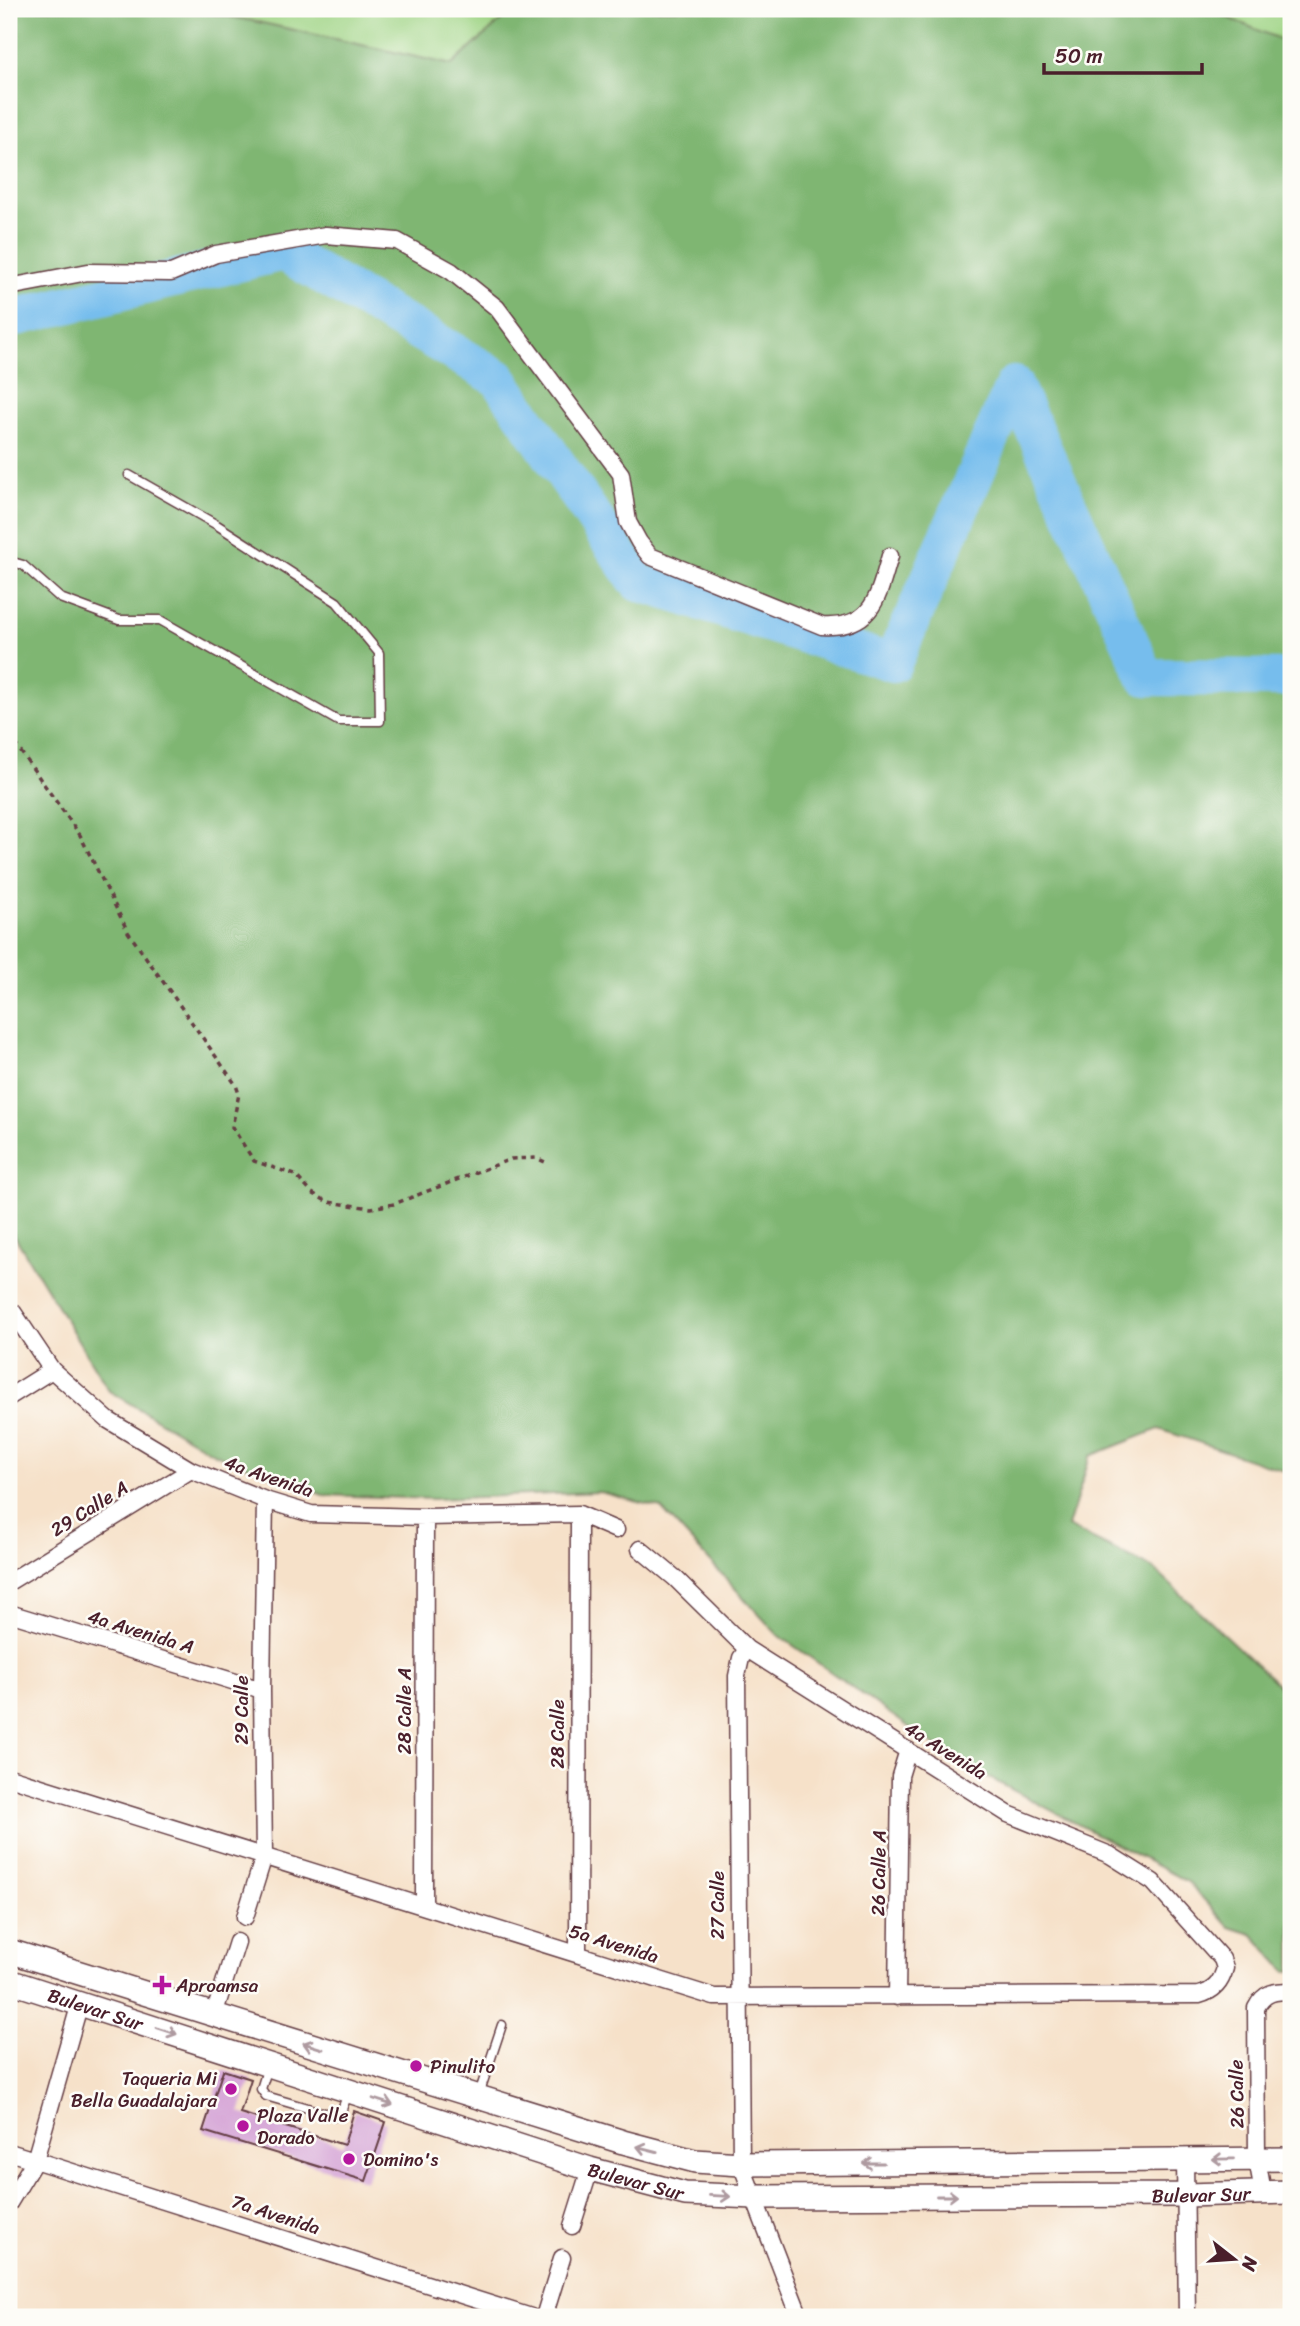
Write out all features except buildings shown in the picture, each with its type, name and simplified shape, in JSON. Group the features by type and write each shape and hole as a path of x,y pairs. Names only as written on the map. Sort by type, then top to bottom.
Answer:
{"main road":[{"name":"Bulevar Sur","path":"9,1951 635,2146 695,2161 741,2164 1291,2159"},
{"name":"Bulevar Sur","path":"9,1981 590,2169 685,2194 755,2197 1291,2192"}],"street":[{"path":"9,287 88,272 171,274 216,254 326,235 397,241 451,271 497,308 621,474 628,522 650,556 822,626 842,627 863,617 878,598 890,556"},
{"name":"4a Avenida","path":"13,1312 52,1370 108,1420 191,1470 265,1500 311,1514 425,1517 579,1514 616,1530"},
{"path":"9,1397 52,1370"},
{"name":"29 Calle A","path":"9,1582 191,1470"},
{"name":"29 Calle","path":"245,1917 264,1856 262,1690 265,1500"},
{"name":"28 Calle","path":"578,1954 579,1514"},
{"name":"28 Calle A","path":"424,1906 425,1517"},
{"name":"4a Avenida","path":"640,1549 675,1578 747,1649 1008,1814 1110,1855 1153,1882 1222,1959 1225,1968 1223,1977"},
{"name":"4a Avenida A","path":"9,1613 262,1690"},
{"name":"27 Calle","path":"741,2164 737,1676 741,1658 747,1649"},
{"name":"26 Calle A","path":"897,1997 900,1776 908,1750"},
{"name":"5a Avenida","path":"9,1777 714,1997 1199,1995 1213,1989 1223,1977"},
{"path":"214,2015 237,1942"},
{"name":"26 Calle","path":"1263,2192 1258,2159 1255,2015 1264,1996 1274,1991 1291,1991"},
{"path":"9,2203 35,2160 80,2003"},
{"name":"7a Avenida","path":"9,2152 531,2317"},
{"path":"1185,2160 1187,2317"},
{"path":"741,2164 800,2317"},
{"path":"572,2227 590,2169"},
{"path":"544,2317 562,2258"}],"lane":[{"path":"9,561 23,565 60,598 119,620 160,620 338,721 380,721 379,653 337,602 217,525 129,475"},
{"path":"478,2097 502,2025"},
{"path":"269,2064 261,2089 266,2096 335,2116 342,2112 350,2091"}],"path":[{"path":"9,724 16,745 80,835 128,932 236,1084 239,1094 232,1127 254,1161 295,1175 312,1194 328,1202 371,1208 394,1204 510,1159 536,1158 545,1162"}],"green space":[{"path":"9,9 183,9 253,21 452,65 514,9 1207,9 1291,44 1291,1473 1159,1429 1090,1456 1068,1527 1154,1569 1291,1697 1291,1971 1286,1971 1252,1934 1229,1927 1188,1882 957,1761 777,1634 661,1508 600,1492 434,1499 323,1495 215,1454 109,1391 9,1227"},
{"path":"183,9 514,9 452,65 253,21"},
{"path":"1207,9 1291,9 1291,44"}],"waterway":[{"path":"9,319 283,252 498,378 638,582 893,663 1014,385 1146,677 1291,678"}],"place":[{"name":"Aproamsa","path":"162,1985"},
{"name":"Pinulito","path":"416,2066"},
{"name":"Taqueria Mi Bella Guadalajara","path":"231,2089"},
{"name":"Plaza Valle Dorado","path":"243,2126"},
{"name":"Domino's","path":"349,2159"}]}
